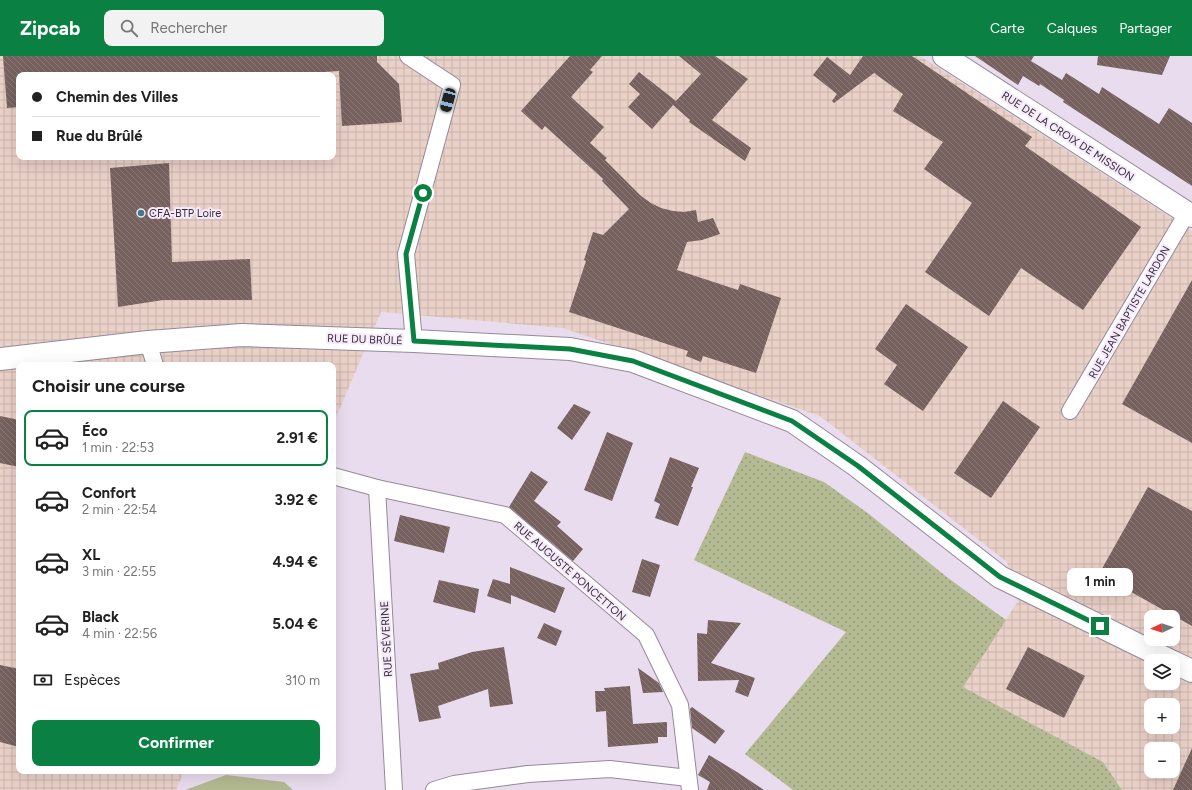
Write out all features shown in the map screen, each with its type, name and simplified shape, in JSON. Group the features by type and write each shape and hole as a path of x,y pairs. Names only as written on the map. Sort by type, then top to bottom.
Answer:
{"main road":[{"name":"RUE DE LA CROIX DE MISSION","path":"944,56 1190,215"},
{"name":"RUE DU BRÛLÉ","path":"148,342 242,334 570,349 633,361 792,421 858,466 1000,577 1158,654"},
{"path":"0,359 148,342"},
{"name":"RUE DU BRÛLÉ","path":"1180,665 1192,671"}],"street":[{"path":"408,56 452,85 406,254 414,341"},
{"name":"RUE JEAN BAPTISTE LARDON","path":"1070,412 1190,215"},
{"path":"148,342 154,362"},
{"name":"RUE AUGUSTE PONCETTON","path":"336,477 377,488 505,515 646,635 680,705 689,784"},
{"name":"RUE SÉVERINE","path":"377,488 394,790"},
{"path":"434,790 454,784 528,774 610,769 689,784"}],"shaded area":[{"path":"0,56 920,56 1192,231 1192,790 1122,790 1103,762 962,687 1018,601 1007,562 820,416 563,328 381,312 336,417 336,362 16,362 16,774 183,774 176,790 0,790"}],"green space":[{"path":"745,452 824,482 869,514 948,578 1006,620 963,687 1103,762 1122,790 793,790 745,754 846,632 694,560"},
{"path":"226,775 284,782 293,790 185,790"}],"building":[{"path":"3,56 377,56 377,62 399,84 402,122 342,126 339,71 16,72 16,107 7,108"},
{"path":"570,56 602,56 590,70 593,72 571,97 604,127 590,143 607,158 605,160 641,196 651,203 661,208 673,211 684,212 696,210 698,222 713,218 720,234 702,240 687,242 677,270 738,290 740,284 781,298 756,373 703,356 701,362 686,356 688,351 569,312 586,261 584,260 593,232 603,235 629,209 602,181 603,179 545,126 542,130 521,111"},
{"path":"679,56 715,56 748,79 712,120 751,148 745,161 689,122 690,120 673,105 652,129 628,107 640,94 629,84 639,72 676,101 701,74"},
{"path":"863,56 912,56 1032,137 1025,146 1141,227 1083,310 1021,268 989,316 925,272 972,203 924,169 943,142 893,111 903,94 874,73 834,103 832,101 837,94 813,75 827,57 850,75"},
{"path":"975,56 1034,56 1031,61 1062,80 1066,73 1099,94 1102,87 1159,124 1169,108 1192,123 1192,186 1063,102 1064,100 1040,84 1039,86 1023,76 1018,85"},
{"path":"1098,56 1170,56 1162,75 1097,65"},
{"name":"CFA-BTP Loire","path":"169,163 172,262 250,259 252,300 163,300 118,307 110,168"},
{"path":"1192,280 1192,443 1122,404"},
{"path":"906,304 968,347 923,411 884,384 897,365 875,349"},
{"path":"1003,401 1040,427 991,498 954,473"},
{"path":"574,404 591,412 572,440 557,428"},
{"path":"0,416 16,419 16,466 0,463"},
{"path":"607,432 633,443 612,501 584,490"},
{"path":"670,457 699,468 678,526 655,518 660,504 654,501"},
{"path":"531,471 548,482 534,501 561,522 557,526 583,549 573,561 509,507"},
{"path":"1148,487 1192,511 1192,626 1180,619 1180,610 1163,610 1099,574"},
{"path":"400,515 450,527 444,553 394,541"},
{"path":"642,559 660,565 650,597 632,592"},
{"path":"510,567 565,588 555,613 511,595 511,604 487,596 493,579 510,584"},
{"path":"439,580 479,589 475,613 433,602"},
{"path":"708,620 741,623 711,663 755,678 748,697 735,692 739,680 698,681 697,633 707,634"},
{"path":"544,623 562,631 556,646 537,638"},
{"path":"504,647 513,704 490,707 488,689 438,706 441,718 419,722 410,674 439,669 438,663 472,652"},
{"path":"1028,647 1085,676 1064,718 1006,689"},
{"path":"0,665 16,668 16,746 0,742"},
{"path":"638,668 659,683 663,692 643,693"},
{"path":"630,686 633,724 667,722 667,737 658,737 658,743 608,747 606,711 596,712 595,691 605,691 604,688"},
{"path":"692,707 725,731 715,744 692,728 690,709"},
{"path":"1192,748 1192,790 1173,790 1178,778 1180,778 1180,775"},
{"path":"709,755 764,790 707,790 710,782 698,775"}],"place":[{"name":"CFA-BTP Loire","path":"141,213"}],"route":[{"path":"423,193 406,254 414,341 570,349 633,361 792,421 858,466 1000,577 1100,626"}]}
